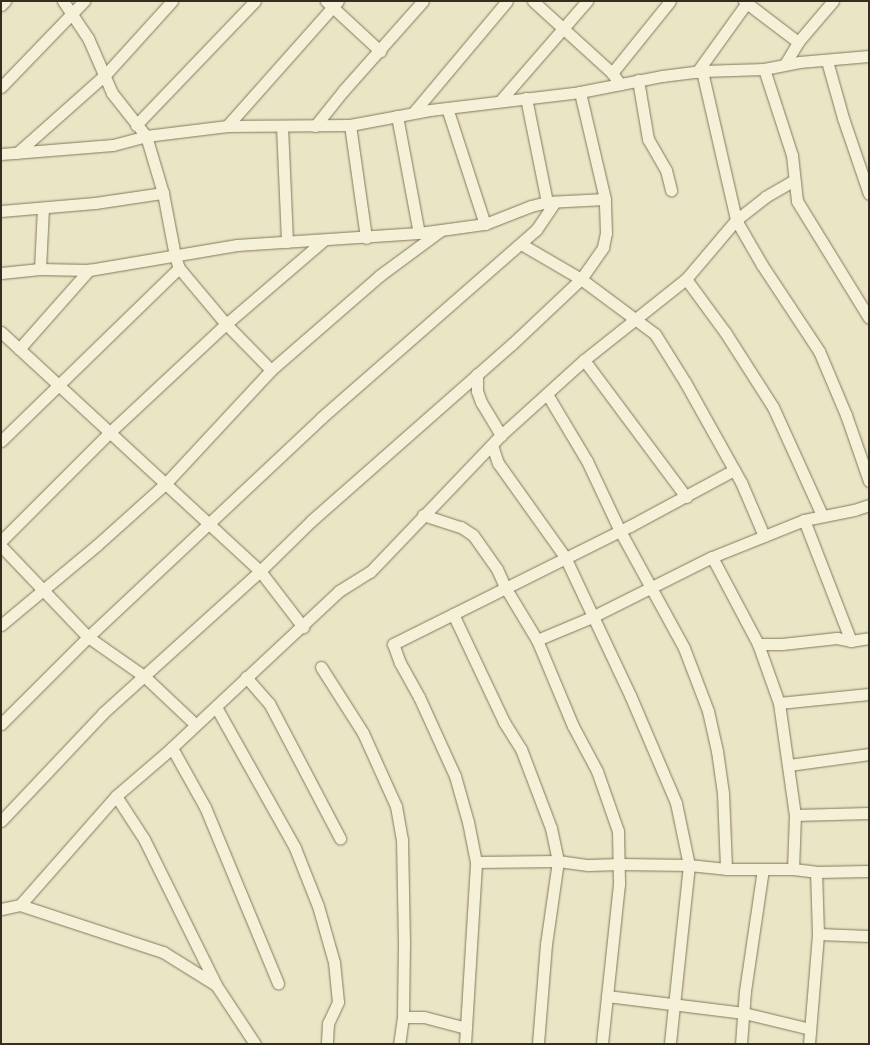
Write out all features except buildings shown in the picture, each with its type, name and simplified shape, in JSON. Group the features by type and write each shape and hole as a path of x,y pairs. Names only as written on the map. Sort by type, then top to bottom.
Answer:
{"street":[{"path":"1,5 5,1"},
{"path":"63,1 88,38 112,93 146,136 164,193 175,256 179,268 226,324 271,370"},
{"path":"1,86 84,1"},
{"path":"17,153 105,75 172,1"},
{"path":"136,125 255,1"},
{"path":"315,126 342,91 423,1"},
{"path":"413,113 507,1"},
{"path":"533,1 612,73 620,84"},
{"path":"500,101 587,1"},
{"path":"612,73 670,1"},
{"path":"785,64 798,42 833,1"},
{"path":"798,42 746,2 700,71 736,220 762,265 819,351 846,416 869,481"},
{"path":"227,126 333,3 380,51"},
{"path":"1,154 113,145 146,136 227,126 350,124 447,108 580,92 638,80 700,71 764,69 785,64 869,56"},
{"path":"827,61 843,118 869,194"},
{"path":"764,69 792,155 797,202 869,318"},
{"path":"638,80 648,139 666,170 671,190"},
{"path":"1,821 96,720 260,571 311,521 581,279 603,247 606,233 605,199 580,92"},
{"path":"1,724 88,637 321,418 536,230 551,202 526,98"},
{"path":"447,108 485,224"},
{"path":"397,116 419,233"},
{"path":"350,124 366,238"},
{"path":"282,126 287,242"},
{"path":"20,905 116,796 172,748 303,627 339,591 370,572 422,515 501,435 584,360 686,278 736,220 765,197 794,180"},
{"path":"1,211 43,208 164,193"},
{"path":"1,273 40,269 89,270 237,245 322,241 419,233 485,224 531,206 551,202 605,199"},
{"path":"40,269 43,208"},
{"path":"1,625 97,545 166,483 271,370 379,276 443,229"},
{"path":"1,541 110,432 226,324 322,241"},
{"path":"521,244 581,279 655,334 685,382 734,470 764,536"},
{"path":"1,441 57,384 179,268"},
{"path":"19,349 89,270"},
{"path":"686,278 726,332 772,407 822,515"},
{"path":"1,332 260,571 303,627"},
{"path":"584,360 686,497"},
{"path":"477,374 477,391 481,402 501,435"},
{"path":"547,394 587,461 648,587 684,648 708,712 717,751 723,793 726,869"},
{"path":"492,445 498,463 565,557 630,695 676,803 689,865 670,1044"},
{"path":"466,1044 476,862 456,776 419,697 400,663 393,644 620,531 734,470"},
{"path":"537,640 592,617 648,587 712,557 804,520 869,505"},
{"path":"422,515 462,527 473,535 497,569 505,588 537,640 573,726 597,771 618,831 620,864 602,1044"},
{"path":"804,520 851,641"},
{"path":"1,546 88,637 144,676 196,725"},
{"path":"712,557 758,644 779,703 795,815 792,869"},
{"path":"453,614 504,722 521,749 551,828 558,861 546,944 538,1044"},
{"path":"758,644 782,644 837,638 851,641 869,638"},
{"path":"321,667 363,733 396,806 402,839 404,944 403,1017 399,1044"},
{"path":"246,678 269,703 340,838"},
{"path":"779,703 869,694"},
{"path":"216,707 295,848 318,906 334,962 338,1002 328,1023 327,1044"},
{"path":"172,748 205,807 278,983"},
{"path":"788,765 869,754"},
{"path":"116,796 144,838 216,985 255,1044"},
{"path":"795,815 869,813"},
{"path":"476,862 558,861 588,865 689,865 726,869 792,869 816,872 869,871"},
{"path":"741,1044 763,869"},
{"path":"809,1044 818,934 816,872"},
{"path":"1,909 20,905 163,952 216,985"},
{"path":"818,934 869,936"},
{"path":"607,996 744,1013 810,1028"},
{"path":"403,1017 424,1018 466,1028"}]}
